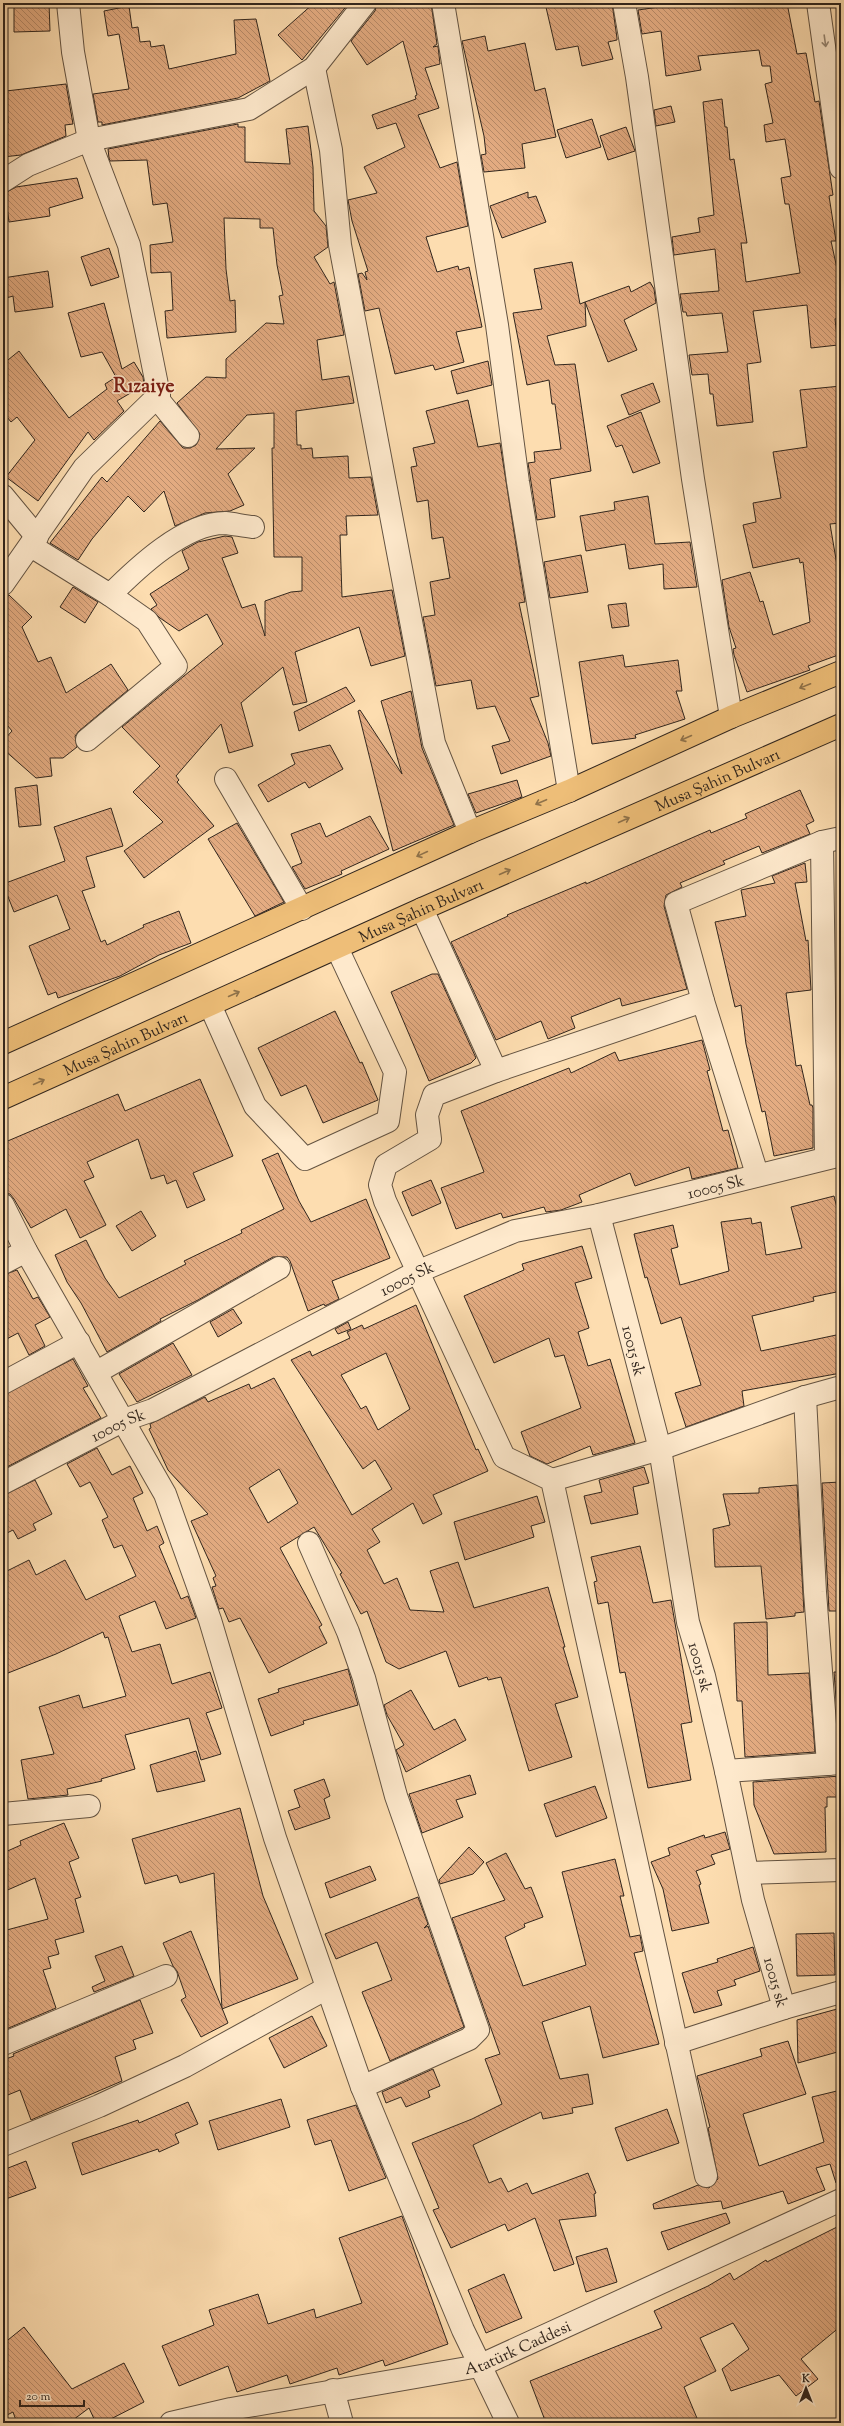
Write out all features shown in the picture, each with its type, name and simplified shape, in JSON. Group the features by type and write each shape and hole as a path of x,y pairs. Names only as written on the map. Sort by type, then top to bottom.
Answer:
{"main road":[{"path":"3,1043 470,832 569,791 731,717 841,672"},
{"name":"Musa Şahin Bulvarı","path":"3,1098 422,909 841,726"}],"street":[{"path":"3,584 34,542 84,468 159,395 129,245 89,140 73,52 68,3"},
{"path":"3,181 28,165 89,140 249,109 314,68 365,3"},
{"path":"443,3 497,324 518,482 569,791"},
{"path":"624,3 637,77 693,479 731,717"},
{"path":"818,3 841,168"},
{"path":"834,3 841,51"},
{"path":"314,68 330,150 340,245 434,743 470,832"},
{"path":"156,397 188,436"},
{"path":"3,496 34,542 147,621 176,666 87,740"},
{"path":"110,595 137,568 187,532 224,523 253,527"},
{"path":"226,779 302,909"},
{"path":"757,1174 702,1001 676,903 831,840 833,1156"},
{"path":"422,909 496,1071"},
{"path":"210,1005 255,1106 305,1159 388,1121 395,1072 337,948"},
{"path":"702,1001 496,1071 434,1095 427,1115 430,1139 386,1165 380,1185 417,1272 504,1457 552,1480 660,1449 805,1397 841,1387"},
{"name":"10005 Sk","path":"3,1483 124,1420 153,1410 417,1272 515,1231 599,1215 833,1156"},
{"path":"3,1205 26,1251 97,1372 165,1494 208,1613 273,1831 362,2087 479,2366 508,2423"},
{"name":"10015 sk","path":"599,1215 660,1449 688,1622 704,1676 726,1770 753,1900 784,2008 676,2043"},
{"path":"3,1263 26,1251"},
{"path":"97,1372 279,1268"},
{"path":"3,1383 79,1342"},
{"path":"726,1770 835,1763 815,1592 805,1397"},
{"path":"552,1480 706,2176"},
{"path":"309,1543 348,1632 364,1678 396,1796 478,2030 469,2039 362,2087"},
{"path":"3,1814 89,1806"},
{"path":"748,1873 841,1870"},
{"path":"3,2044 166,1976"},
{"path":"3,2145 99,2106 185,2066 327,1988"},
{"path":"784,2008 841,1992"},
{"name":"Atatürk Caddesi","path":"171,2423 231,2409 333,2390 479,2366 841,2200"},
{"path":"333,2390 342,2423"}],"building":[{"path":"14,3 49,3 50,31 14,32"},
{"path":"314,3 349,3 302,60 278,35"},
{"path":"377,3 431,3 437,44 433,47 438,46 440,64 425,68 439,108 418,115 440,168 457,162 468,226 426,237 437,272 458,266 459,270 469,267 482,327 456,332 464,362 435,370 433,365 395,374 379,308 365,311 358,274 362,273 367,280 365,272 368,271 352,221 348,200 377,193 364,167 405,147 396,123 377,129 372,115 416,99 415,96 417,95 403,41 367,65 351,41 375,11"},
{"path":"545,3 612,3 617,40 608,42 613,59 582,66 578,46 556,50"},
{"path":"666,3 787,3 797,54 806,53 815,102 819,101 833,195 829,196 836,241 831,241 841,287 841,317 835,319 838,345 811,348 807,305 753,311 761,362 747,364 753,422 717,426 713,394 710,394 708,374 692,375 689,355 728,352 722,313 687,316 686,312 683,312 680,294 719,291 715,249 674,255 672,237 700,232 698,218 714,215 703,102 722,99 725,127 727,127 730,160 734,159 747,243 741,243 746,282 800,273 789,204 785,204 781,178 791,176 785,139 766,142 764,125 773,123 765,84 772,82 770,66 762,66 759,50 698,56 701,70 666,76 661,31 642,34 638,10 666,6"},
{"path":"129,6 132,28 138,27 140,42 150,41 151,47 164,45 169,69 236,54 234,20 256,19 270,81 238,98 102,125 102,122 98,122 93,94 129,89 119,34 108,36 104,11"},
{"path":"485,36 488,51 525,43 535,91 545,88 556,137 522,144 525,168 484,172 481,155 486,154 484,136 462,41"},
{"path":"66,84 73,124 65,125 66,136 21,155 3,157 3,124 8,123 6,91"},
{"path":"671,106 675,122 656,126 654,110"},
{"path":"592,119 601,147 566,158 557,130"},
{"path":"238,124 238,127 245,127 245,162 290,164 286,129 308,126 313,167 314,211 326,226 328,247 314,257 330,284 334,282 344,335 317,340 322,380 349,376 354,403 296,411 297,445 301,445 301,449 312,448 313,458 348,456 349,478 371,477 378,515 346,516 347,535 340,535 342,597 392,590 405,656 371,666 359,627 295,652 307,702 293,705 283,667 241,703 253,746 229,753 221,724 176,776 179,780 177,782 214,826 144,878 124,851 163,822 133,792 160,766 122,727 223,644 207,614 179,631 160,618 151,609 157,605 150,594 189,569 182,551 198,542 225,536 232,537 238,553 222,558 242,608 255,604 265,636 265,601 291,592 302,591 302,557 274,557 272,448 274,448 274,413 247,415 216,449 255,448 228,474 244,505 230,511 205,513 175,526 164,491 144,512 128,496 92,539 78,560 50,543 102,477 107,482 160,421 183,448 190,448 196,445 200,434 177,403 206,377 226,378 226,359 266,323 284,324 279,296 283,295 277,265 273,228 260,228 260,219 224,218 226,269 230,301 235,300 236,332 167,338 165,311 173,310 171,272 151,273 150,245 173,242 167,203 153,205 147,160 110,161 109,158 108,149"},
{"path":"626,127 635,151 608,160 600,136"},
{"path":"77,178 83,198 49,208 50,216 9,222 5,193 16,187"},
{"path":"528,192 528,198 536,196 546,222 502,238 490,206"},
{"path":"109,248 119,277 91,286 81,257"},
{"path":"572,262 580,304 585,302 586,326 547,336 555,365 575,364 591,471 550,479 555,517 537,520 528,463 535,462 534,452 561,449 555,404 552,404 549,380 527,385 513,313 542,309 534,269"},
{"path":"48,271 53,307 15,312 13,296 3,299 3,278"},
{"path":"650,282 654,289 656,303 624,320 637,350 608,362 585,302 629,286 631,292"},
{"path":"104,303 122,369 134,362 143,377 144,385 117,401 124,411 94,440 88,432 38,501 6,477 35,440 17,417 11,422 3,412 3,364 19,351 69,418 107,389 105,384 116,377 102,352 81,357 68,313"},
{"path":"488,361 492,385 457,394 451,371"},
{"path":"653,383 660,402 629,415 621,395"},
{"path":"841,386 841,523 830,524 839,577 841,577 841,654 808,666 810,670 747,692 734,655 733,649 736,648 729,627 722,580 750,572 760,602 763,601 773,635 810,622 803,562 800,563 799,558 753,568 743,525 756,522 753,503 781,498 773,452 807,447 800,390"},
{"path":"468,400 478,447 500,443 525,602 519,603 539,696 530,698 548,743 551,756 501,774 492,746 510,741 495,706 477,709 471,680 436,686 423,617 435,615 430,582 450,578 443,537 432,539 428,500 417,502 411,467 417,466 413,448 435,443 426,411"},
{"path":"641,412 660,463 633,473 622,445 616,447 607,426"},
{"path":"648,496 655,544 690,542 697,587 664,589 663,564 629,569 625,544 586,551 580,516 615,510 614,502"},
{"path":"581,555 588,592 550,598 544,562"},
{"path":"73,587 98,602 85,623 60,607"},
{"path":"9,595 32,617 22,627 38,662 51,657 66,693 111,664 128,690 79,731 75,736 77,747 63,758 50,758 52,776 36,778 3,749 3,741 12,731 3,720 3,596"},
{"path":"626,603 629,626 612,628 608,605"},
{"path":"623,655 625,667 678,660 682,691 676,691 685,719 635,735 636,738 592,744 579,662"},
{"path":"346,687 355,701 299,731 294,712"},
{"path":"411,691 422,748 454,825 393,851 358,711 360,710 402,774 381,701"},
{"path":"330,745 343,769 309,788 305,782 268,802 258,785 295,764 291,754"},
{"path":"517,780 522,797 476,813 468,794"},
{"path":"37,785 41,825 19,827 15,788"},
{"path":"800,790 814,821 806,825 810,834 762,853 759,846 723,861 725,864 680,883 682,887 666,895 664,906 687,989 622,1006 620,998 571,1017 575,1028 548,1039 541,1021 496,1040 451,942 508,916 507,915 586,882 586,884 710,830 711,833 747,818 745,814"},
{"path":"111,808 123,846 86,857 95,887 82,891 101,942 105,940 107,945 144,927 143,925 179,911 191,943 159,955 120,976 58,998 56,992 48,995 29,946 70,929 57,895 14,912 3,884 65,861 54,827"},
{"path":"370,816 389,849 341,871 342,874 305,889 292,867 302,863 291,834 320,823 326,837"},
{"path":"237,823 284,902 255,916 208,839"},
{"path":"805,863 807,882 795,883 806,941 808,940 811,990 786,993 796,1066 801,1065 810,1105 812,1105 813,1108 813,1148 774,1156 765,1111 762,1112 746,1044 741,1005 735,1007 715,922 746,916 741,890 775,883 772,876"},
{"path":"432,974 438,974 476,1058 471,1063 429,1081 391,992"},
{"path":"335,1011 360,1063 362,1062 378,1100 323,1123 306,1085 281,1096 258,1048"},
{"path":"702,1040 710,1070 707,1071 723,1131 728,1130 738,1168 692,1179 689,1167 635,1186 630,1173 579,1195 582,1202 561,1210 546,1212 544,1207 503,1218 501,1213 456,1229 441,1188 484,1172 461,1111 569,1068 571,1073 615,1052 619,1061"},
{"path":"200,1079 233,1156 193,1173 205,1200 187,1208 176,1180 167,1184 164,1175 151,1179 138,1139 87,1162 94,1177 84,1181 106,1225 80,1238 66,1209 31,1228 10,1194 3,1193 3,1143 118,1094 125,1111"},
{"path":"278,1153 299,1201 311,1222 366,1199 390,1258 332,1281 339,1299 325,1306 324,1304 308,1311 290,1261 287,1257 273,1257 198,1300 160,1319 161,1321 107,1352 81,1303 67,1282 55,1255 86,1240 105,1278 119,1298 186,1264 184,1261 242,1233 241,1230 284,1209 262,1160"},
{"path":"431,1180 441,1203 412,1216 402,1192"},
{"path":"834,1196 841,1224 841,1291 813,1297 814,1301 752,1316 761,1351 841,1334 841,1373 742,1391 744,1406 686,1427 675,1393 701,1385 681,1317 661,1324 647,1277 645,1278 634,1234 673,1225 678,1247 671,1249 680,1285 729,1271 721,1222 751,1218 752,1224 761,1222 766,1255 802,1248 791,1207"},
{"path":"141,1211 156,1236 132,1251 116,1226"},
{"path":"582,1246 592,1278 575,1283 589,1328 578,1332 588,1366 610,1359 635,1443 593,1455 590,1446 547,1464 530,1456 521,1432 581,1408 564,1355 555,1357 549,1338 494,1363 464,1296 524,1270 522,1264"},
{"path":"17,1270 33,1299 38,1297 50,1317 35,1325 45,1346 29,1355 18,1333 3,1341 3,1275"},
{"path":"416,1305 476,1450 478,1449 488,1471 433,1495 442,1514 423,1524 413,1503 372,1529 380,1542 367,1550 384,1584 397,1578 410,1610 444,1612 430,1571 458,1562 474,1608 548,1587 565,1647 563,1647 578,1697 555,1704 572,1757 529,1771 501,1677 488,1680 487,1677 459,1687 446,1651 399,1669 386,1662 367,1611 361,1614 340,1574 342,1573 314,1527 280,1548 322,1625 319,1627 327,1643 269,1673 240,1618 229,1622 223,1608 219,1609 212,1587 216,1586 213,1578 216,1576 191,1521 208,1514 168,1470 149,1429 151,1428 150,1424 205,1397 208,1402 249,1384 251,1389 274,1378 352,1515 392,1489 375,1460 363,1469 291,1360 310,1351 312,1356 350,1338 347,1332 362,1325 364,1329","holes":["386,1353 410,1409 378,1430 366,1406 361,1409 341,1375","279,1469 298,1503 268,1523 249,1488"]},
{"path":"233,1309 242,1323 218,1337 210,1322"},
{"path":"348,1322 351,1329 338,1334 335,1329"},
{"path":"173,1343 192,1375 137,1402 119,1374"},
{"path":"73,1359 88,1386 83,1388 101,1418 3,1469 3,1395"},
{"path":"97,1448 112,1475 130,1466 143,1493 133,1498 147,1531 157,1526 164,1543 159,1546 181,1599 188,1596 196,1618 166,1629 155,1601 119,1616 132,1652 160,1644 172,1684 210,1672 222,1708 206,1713 221,1754 201,1760 189,1718 125,1735 135,1769 101,1779 102,1781 67,1789 68,1795 28,1799 21,1760 54,1754 39,1707 79,1695 83,1708 126,1696 108,1637 105,1638 103,1632 56,1654 3,1675 3,1573 29,1560 36,1575 65,1560 86,1600 136,1576 122,1545 114,1548 102,1520 108,1517 90,1482 80,1487 67,1464"},
{"path":"644,1467 649,1483 633,1487 638,1514 591,1524 584,1496 602,1492 599,1480"},
{"path":"35,1480 52,1514 33,1524 36,1530 18,1539 13,1530 3,1535 3,1495"},
{"path":"841,1482 841,1611 829,1611 822,1483"},
{"path":"797,1485 804,1612 795,1613 795,1616 766,1619 761,1566 715,1567 713,1529 730,1525 723,1494 759,1493 759,1488"},
{"path":"537,1496 545,1522 531,1526 534,1537 465,1560 454,1522"},
{"path":"640,1546 653,1603 671,1600 692,1722 681,1724 691,1780 648,1788 625,1672 620,1673 608,1602 598,1604 594,1582 597,1581 591,1557"},
{"path":"767,1622 768,1675 809,1673 815,1752 745,1757 742,1701 737,1701 734,1623"},
{"path":"348,1669 358,1705 303,1721 304,1724 271,1736 258,1699 279,1692 278,1689"},
{"path":"834,1672 841,1672 841,1751 840,1751"},
{"path":"411,1690 434,1730 455,1719 466,1740 406,1772 396,1750 404,1745 387,1715 384,1705"},
{"path":"196,1751 205,1781 157,1792 150,1765"},
{"path":"470,1775 476,1794 456,1800 463,1817 422,1833 409,1794"},
{"path":"841,1776 841,1797 827,1797 827,1807 825,1807 826,1852 774,1854 754,1805 753,1782"},
{"path":"324,1779 330,1796 324,1799 330,1818 295,1830 288,1811 300,1807 294,1790"},
{"path":"595,1786 607,1818 556,1837 544,1804"},
{"path":"240,1808 263,1896 298,1979 222,2009 214,1873 180,1883 177,1875 145,1884 132,1839"},
{"path":"64,1823 79,1858 69,1862 81,1897 75,1899 84,1932 55,1940 59,1954 48,1957 51,1968 43,1970 56,2008 4,2030 3,1931 48,1919 35,1878 3,1892 3,1853 21,1845 20,1841"},
{"path":"725,1832 730,1849 711,1855 715,1864 696,1871 701,1884 699,1885 709,1923 672,1931 663,1889 651,1862 670,1855 668,1848 704,1835 705,1838"},
{"path":"469,1847 484,1862 473,1874 440,1884 439,1880"},
{"path":"506,1853 525,1889 531,1887 543,1917 524,1924 525,1927 505,1937 523,1986 586,1965 562,1872 615,1859 624,1896 620,1896 630,1937 640,1935 643,1951 634,1953 659,2044 603,2058 590,2006 542,2022 560,2079 588,2074 593,2104 572,2108 573,2113 543,2119 541,2112 473,2145 489,2183 501,2178 508,2192 527,2183 532,2194 588,2173 596,2193 594,2194 596,2216 559,2220 574,2264 554,2271 535,2218 508,2231 505,2224 451,2248 433,2210 439,2208 412,2143 472,2119 502,2104 485,2059 500,2054 452,1918 505,1900 486,1863"},
{"path":"370,1866 376,1880 330,1898 325,1883"},
{"path":"418,1897 428,1924 424,1928 428,1926 464,2027 390,2061 362,1992 392,1980 377,1942 336,1959 325,1934"},
{"path":"191,1931 228,2023 201,2037 181,2000 186,1997 177,1971 173,1966 163,1943"},
{"path":"834,1933 835,1975 797,1976 796,1934"},
{"path":"122,1946 134,1976 94,1992 92,1987 105,1981 95,1956"},
{"path":"753,1947 760,1971 734,1980 736,1985 717,1991 722,2005 694,2013 682,1973 718,1962 717,1959"},
{"path":"140,2000 153,2033 133,2040 136,2049 115,2057 122,2081 31,2120 20,2090 3,2097 3,2060 14,2056 13,2054"},
{"path":"837,2009 841,2025 841,2051 798,2063 797,2020"},
{"path":"312,2016 327,2046 284,2068 269,2038"},
{"path":"788,2041 806,2094 743,2114 759,2166 824,2142 812,2097 841,2090 841,2183 836,2183 830,2164 816,2168 825,2190 788,2204 783,2191 723,2209 721,2201 654,2209 653,2204 698,2185 709,2188 718,2179 708,2128 710,2127 697,2076 762,2056 760,2049"},
{"path":"433,2069 440,2086 428,2091 430,2097 406,2107 401,2097 386,2103 382,2092"},
{"path":"281,2099 290,2127 218,2150 209,2121"},
{"path":"188,2102 198,2124 175,2134 179,2143 159,2152 158,2149 82,2175 72,2143 138,2120 139,2123"},
{"path":"356,2105 386,2178 349,2191 331,2140 315,2145 307,2120"},
{"path":"667,2109 679,2143 627,2161 615,2128"},
{"path":"26,2161 36,2188 3,2200 3,2170"},
{"path":"726,2213 730,2223 668,2250 661,2232"},
{"path":"402,2216 448,2344 385,2366 383,2360 339,2375 337,2368 290,2384 287,2375 237,2392 228,2366 179,2386 162,2346 214,2325 209,2310 258,2294 268,2324 314,2309 316,2318 362,2303 339,2238"},
{"path":"841,2225 841,2326 801,2359 818,2379 796,2396 779,2375 731,2391 722,2369 749,2349 733,2323 700,2338 716,2371 684,2387 699,2423 546,2423 530,2381 662,2328 654,2311 708,2286 730,2273 734,2280 766,2260 767,2262"},
{"path":"607,2248 617,2282 586,2292 576,2257"},
{"path":"504,2274 522,2318 486,2333 468,2290"},
{"path":"24,2327 72,2389 124,2363 144,2402 103,2423 96,2423 89,2408 69,2423 17,2423 13,2412 3,2417 3,2344"}],"district":[{"name":"Rızaiye","path":"144,385"}]}
